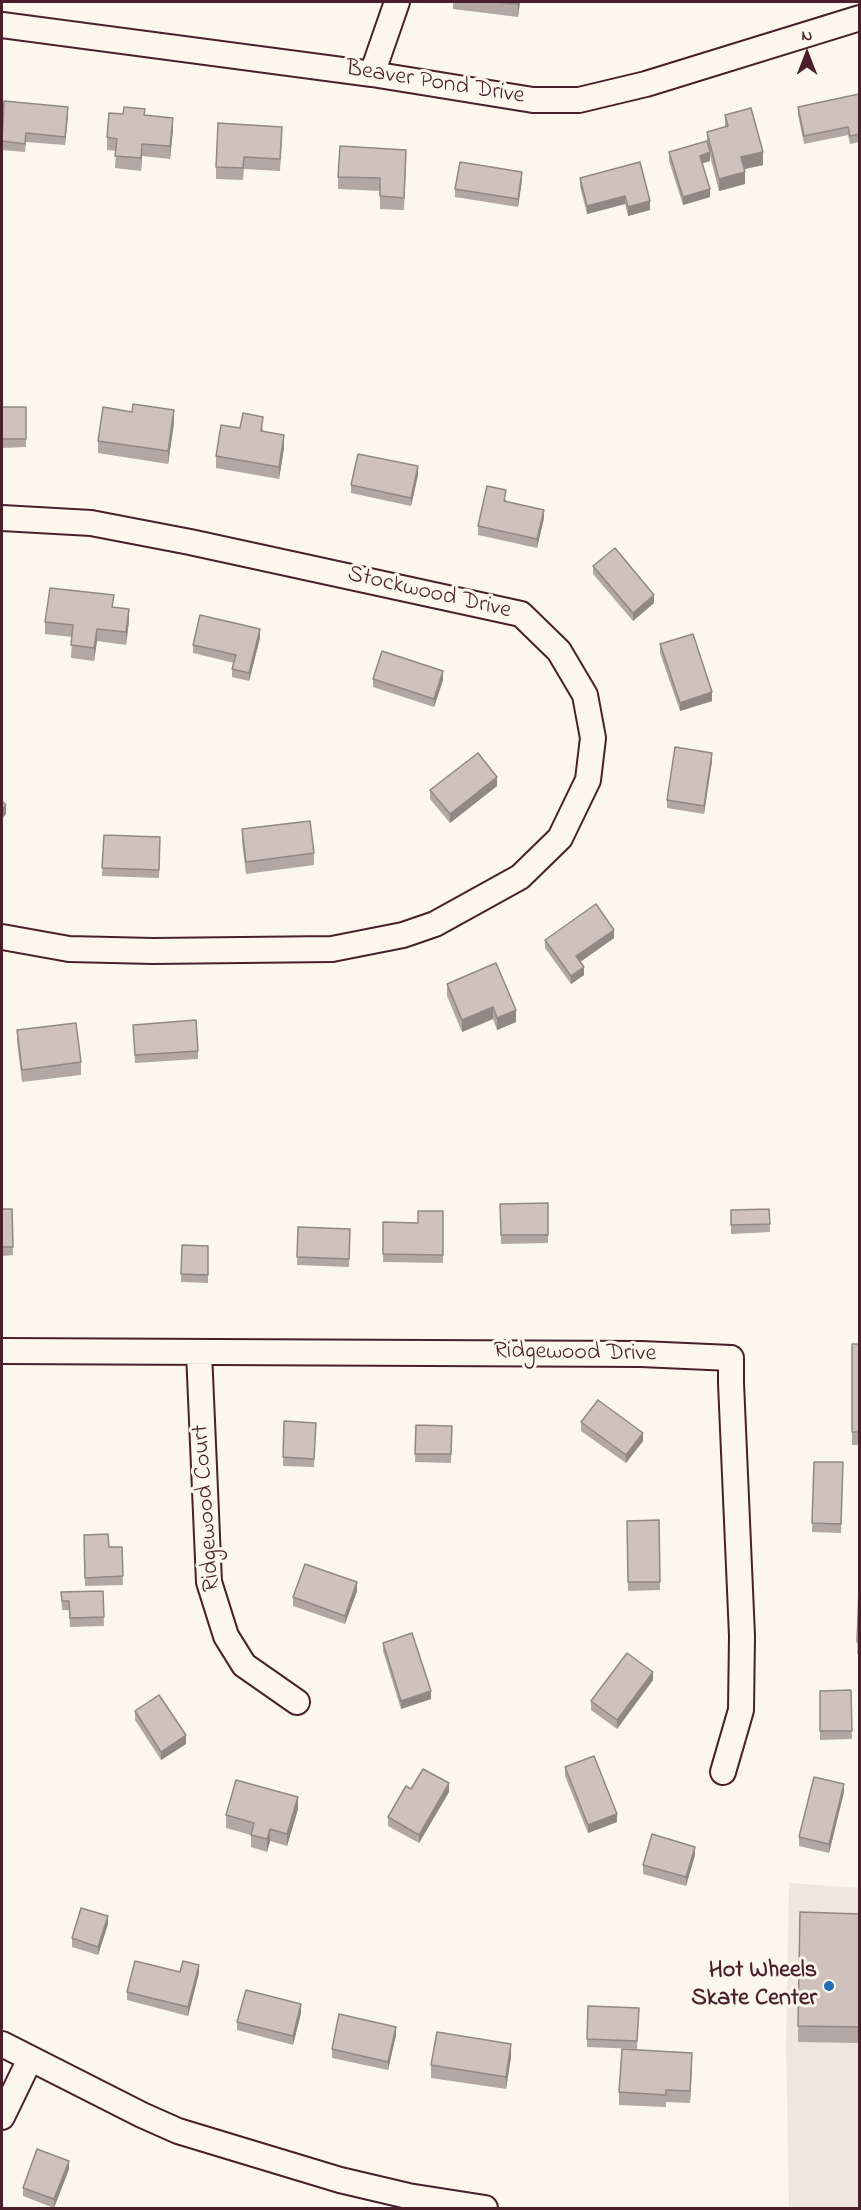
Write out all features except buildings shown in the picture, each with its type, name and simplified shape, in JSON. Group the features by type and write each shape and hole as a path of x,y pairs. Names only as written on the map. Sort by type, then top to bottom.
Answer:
{"street":[{"path":"372,74 397,2"},
{"name":"Beaver Pond Drive","path":"2,25 372,74 533,100 579,100 646,84 860,18"},
{"name":"Stockwood Drive","path":"2,518 91,522 521,614 559,651 585,695 593,738 588,780 560,838 520,877 435,924 403,935 332,949 153,951 69,949 2,937"},
{"name":"Ridgewood Drive","path":"2,1351 640,1354 731,1358 742,1636 741,1710 723,1772"},
{"name":"Ridgewood Court","path":"199,1352 208,1582 226,1636 244,1665 297,1702"},
{"path":"2,2044 178,2131 340,2181 408,2196 485,2208"},
{"path":"2,2117 30,2059"}],"shaded area":[{"path":"789,1883 859,1888 859,2208 789,2208 786,2045"}],"place":[{"name":"Hot Wheels Skate Center","path":"829,1986"}]}
